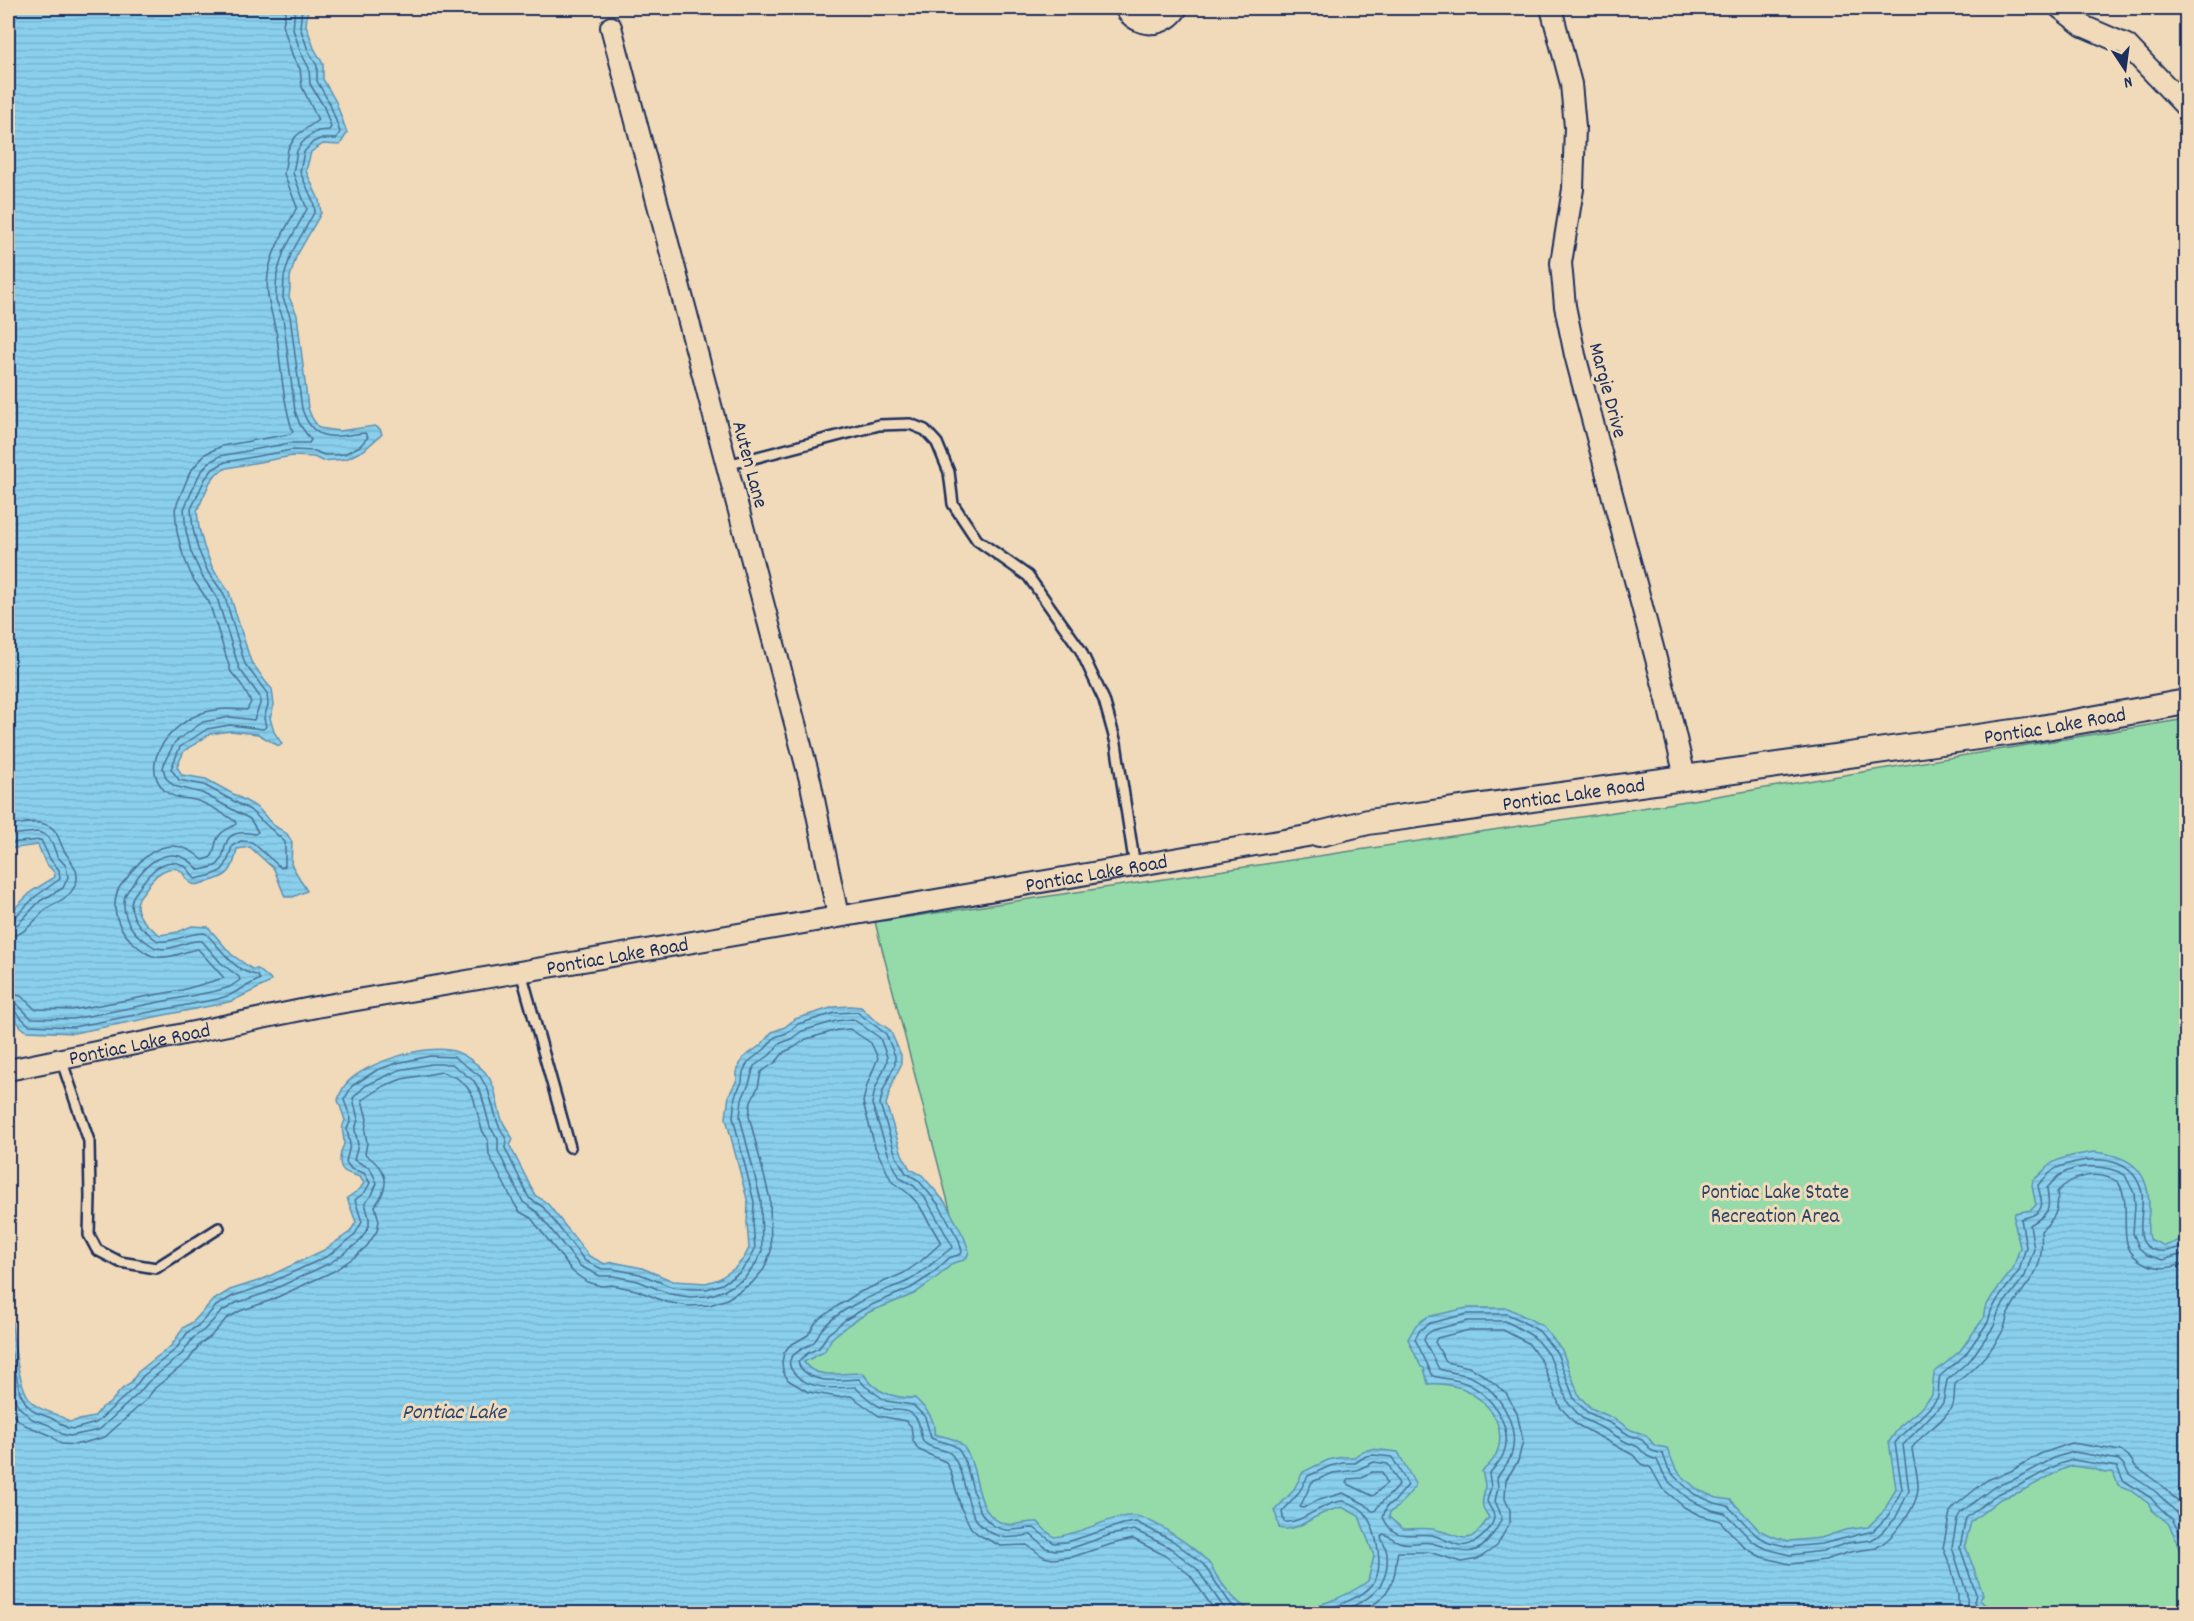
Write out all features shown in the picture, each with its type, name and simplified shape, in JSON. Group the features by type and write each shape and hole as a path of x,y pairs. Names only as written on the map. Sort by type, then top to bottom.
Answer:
{"street":[{"path":"1125,8 1129,15 1147,24 1158,23 1173,14 1177,8"},
{"name":"Margie Drive","path":"1551,8 1571,84 1575,127 1573,189 1562,263 1565,306 1575,355 1667,700 1685,777"},
{"path":"2060,8 2083,26 2127,45 2187,107"},
{"name":"Auten Lane","path":"611,27 810,780 838,916"},
{"name":"Pontiac Lake Road","path":"8,1070 316,1007 1135,867 1319,834 1368,822 2035,729 2187,702"}],"lane":[{"path":"727,465 879,425 910,424 925,430 937,442 949,472 953,504 976,540 1028,576 1080,649 1104,700 1116,743 1135,867"},
{"path":"521,972 570,1147"},
{"path":"61,1059 89,1141 89,1235 97,1250 120,1262 156,1268 219,1228"}],"green space":[{"name":"Pontiac Lake State Recreation Area","path":"2186,719 2186,1613 886,1613 778,1292 959,1244 875,922 1668,804"}],"water":[{"path":"8,8 308,8 306,25 314,48 323,64 323,79 336,102 347,133 340,145 323,144 311,152 306,171 319,200 321,213 296,257 290,277 289,297 297,315 308,408 319,428 339,431 375,426 382,434 364,450 346,459 322,461 314,457 292,456 227,468 217,473 210,482 197,511 204,547 213,569 229,592 251,662 272,689 274,705 270,718 274,732 282,744 279,746 258,734 230,731 210,734 184,751 177,767 182,775 206,779 253,805 272,824 287,834 292,842 291,864 307,891 293,897 285,897 274,869 250,847 237,849 234,863 225,875 200,884 195,885 187,880 178,869 161,872 140,897 137,909 142,919 160,935 178,932 192,926 208,927 231,954 252,969 258,969 271,980 232,1001 74,1033 27,1031 8,1010 8,915 32,891 55,877 38,845 8,849"},
{"name":"Pontiac Lake","path":"834,1007 861,1007 890,1030 901,1055 901,1065 886,1104 902,1154 910,1169 922,1175 945,1202 969,1251 964,1260 953,1263 914,1294 869,1312 848,1325 832,1338 824,1352 804,1362 815,1372 823,1374 863,1373 873,1385 885,1393 915,1398 932,1418 934,1434 957,1441 967,1452 982,1500 987,1511 995,1519 1006,1524 1038,1522 1054,1537 1126,1516 1142,1518 1172,1534 1200,1554 1233,1597 1256,1613 8,1613 8,1250 14,1345 20,1377 30,1400 44,1410 69,1422 94,1417 102,1407 109,1404 122,1389 130,1384 138,1372 172,1345 183,1328 194,1321 212,1301 230,1290 261,1280 324,1250 350,1232 356,1222 347,1198 360,1189 364,1183 360,1177 343,1170 340,1163 344,1144 342,1129 345,1120 338,1100 342,1089 354,1076 381,1062 413,1052 443,1049 466,1057 482,1069 489,1078 495,1091 501,1118 513,1139 510,1146 535,1195 547,1203 589,1256 605,1264 613,1262 642,1268 673,1281 706,1283 719,1279 735,1268 749,1248 748,1203 726,1118 729,1095 737,1080 737,1071 743,1058 761,1045 772,1032 785,1027 795,1019"},
{"path":"2093,1152 2117,1156 2126,1160 2141,1173 2148,1194 2149,1239 2165,1246 2186,1238 2186,1572 2176,1539 2168,1523 2152,1510 2148,1503 2118,1485 2113,1472 2104,1473 2095,1469 2072,1466 2020,1492 2000,1499 1971,1522 1965,1545 1983,1594 1980,1600 1988,1613 1287,1613 1329,1601 1349,1593 1368,1581 1374,1556 1359,1516 1342,1507 1326,1512 1297,1527 1279,1528 1275,1510 1293,1491 1303,1472 1328,1460 1354,1457 1363,1451 1372,1449 1398,1452 1415,1484 1398,1507 1390,1512 1389,1517 1403,1529 1432,1529 1464,1538 1475,1534 1489,1517 1482,1502 1485,1487 1482,1471 1491,1463 1499,1444 1500,1434 1493,1414 1478,1398 1462,1388 1428,1384 1424,1368 1421,1367 1408,1339 1416,1325 1427,1317 1467,1308 1508,1308 1543,1326 1562,1350 1579,1396 1591,1408 1615,1419 1631,1430 1646,1435 1655,1446 1667,1448 1680,1474 1698,1490 1717,1498 1731,1500 1759,1530 1789,1541 1821,1538 1845,1530 1868,1527 1884,1511 1896,1488 1889,1442 1899,1427 1932,1395 1934,1373 1960,1351 1983,1319 1985,1308 1993,1295 2013,1269 2020,1247 2014,1221 2015,1213 2031,1210 2036,1205 2033,1180 2055,1161"}]}
